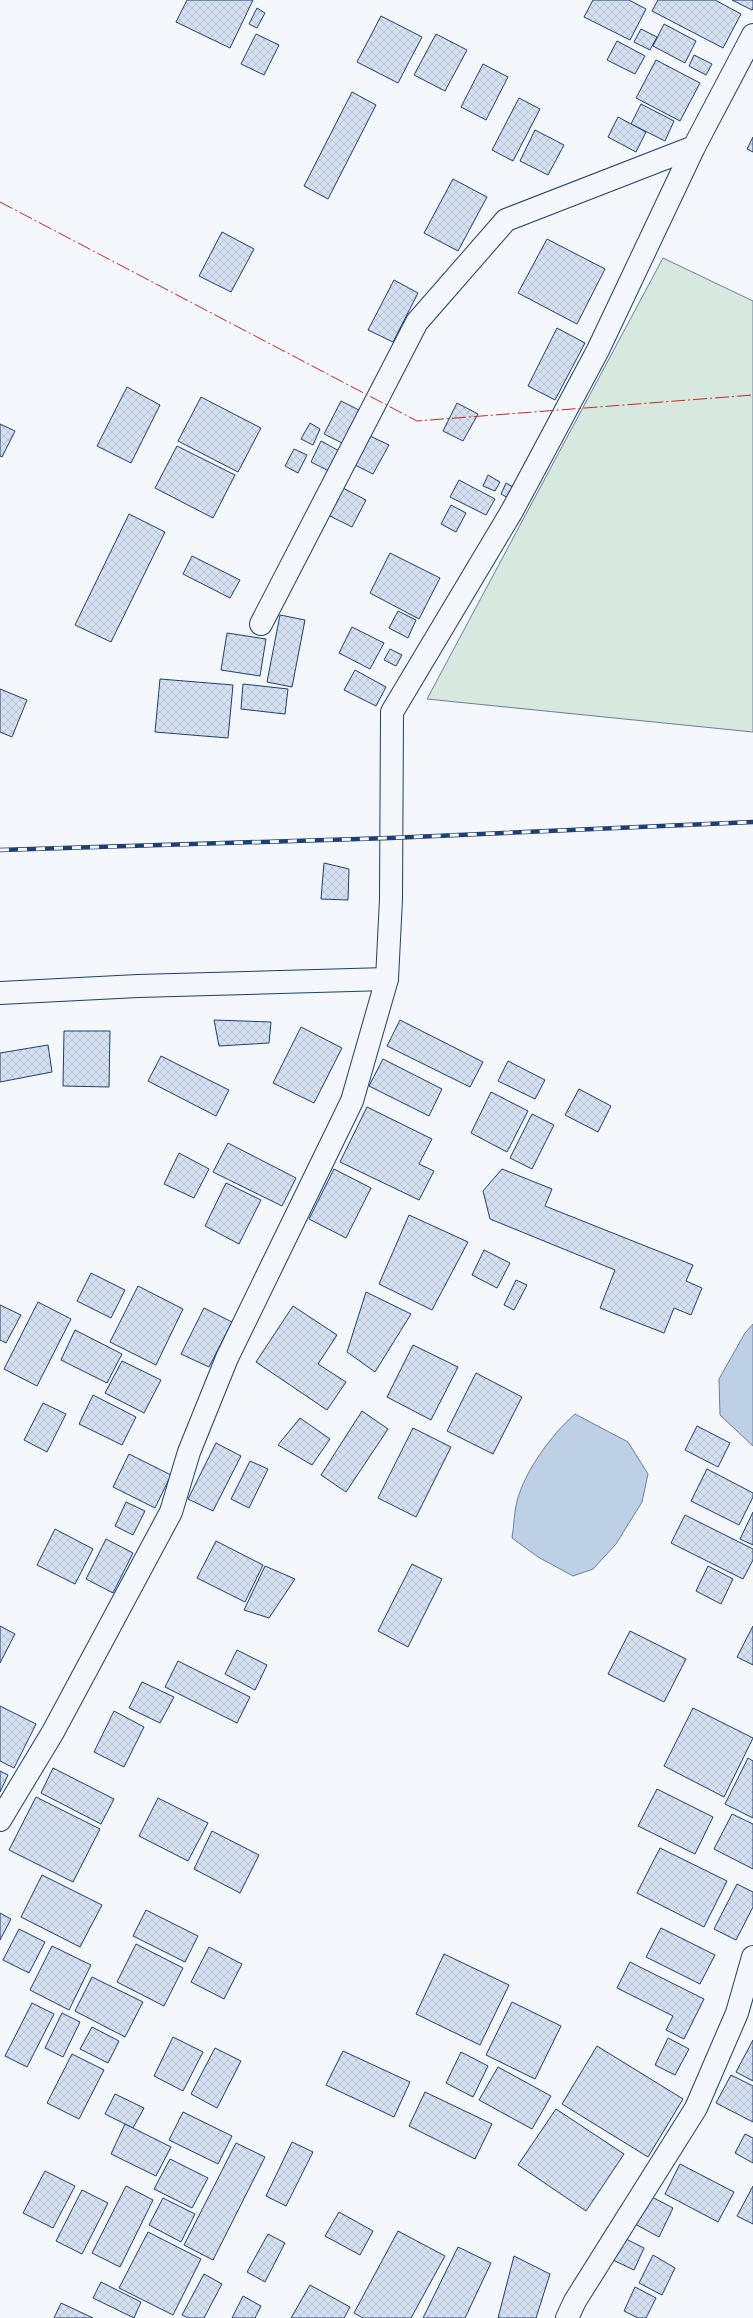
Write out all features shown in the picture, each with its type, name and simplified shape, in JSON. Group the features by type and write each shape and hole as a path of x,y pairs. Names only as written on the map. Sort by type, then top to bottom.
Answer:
{"street":[{"path":"0,1820 53,1732 172,1512 189,1452 227,1358 352,1101 387,979 391,899 392,712 512,512 598,350 694,147 753,35"},
{"path":"261,624 417,322 506,220 694,147"},
{"path":"0,993 138,986 387,979"},
{"path":"567,2318 575,2301 696,2108 737,2013 753,1957"}],"shaded area":[{"path":"663,258 753,301 753,732 427,699"}],"water":[{"path":"753,1324 753,1446 720,1415 719,1379 745,1333"},
{"path":"575,1414 628,1442 648,1474 642,1502 616,1544 593,1569 573,1576 538,1557 512,1538 517,1501 526,1478 548,1443"}],"building":[{"path":"187,0 253,0 230,48 176,22"},
{"path":"593,0 629,0 646,9 630,40 584,17"},
{"path":"658,0 715,0 741,14 723,48 652,11"},
{"path":"732,0 753,0 753,9 752,10"},
{"path":"257,8 265,13 257,28 249,24"},
{"path":"381,16 422,37 398,83 357,62"},
{"path":"664,24 696,41 685,63 653,46"},
{"path":"641,29 657,37 650,50 634,42"},
{"path":"256,34 279,45 264,75 241,64"},
{"path":"436,34 467,50 445,91 414,75"},
{"path":"617,41 645,56 635,74 607,60"},
{"path":"694,55 712,64 706,75 689,66"},
{"path":"656,60 700,83 680,121 636,98"},
{"path":"483,64 508,77 486,120 461,107"},
{"path":"352,92 376,105 328,199 304,186"},
{"path":"519,98 540,109 513,161 492,150"},
{"path":"641,104 674,121 665,141 631,124"},
{"path":"618,117 646,132 636,152 608,137"},
{"path":"535,130 564,145 548,175 520,161"},
{"path":"753,137 753,152 747,149"},
{"path":"453,179 487,197 458,251 424,233"},
{"path":"222,232 254,249 231,292 199,276"},
{"path":"547,239 605,269 577,324 518,293"},
{"path":"394,280 418,293 393,342 368,330"},
{"path":"557,328 585,343 555,400 528,386"},
{"path":"127,387 160,405 131,463 97,446"},
{"path":"201,397 261,428 238,472 178,441"},
{"path":"341,401 363,412 346,445 324,434"},
{"path":"457,403 478,414 463,441 443,431"},
{"path":"310,423 320,429 313,445 301,439"},
{"path":"0,424 15,431 2,457 0,456"},
{"path":"370,436 389,445 373,474 355,465"},
{"path":"321,441 343,453 333,473 311,462"},
{"path":"177,446 235,475 213,518 155,488"},
{"path":"294,449 307,455 298,473 285,466"},
{"path":"488,475 500,482 495,491 483,486"},
{"path":"459,480 495,499 486,515 450,497"},
{"path":"506,483 518,490 512,500 501,494"},
{"path":"341,487 366,500 352,527 326,514"},
{"path":"451,505 466,513 456,532 441,524"},
{"path":"129,514 165,532 111,642 75,625"},
{"path":"390,553 440,578 419,619 370,593"},
{"path":"192,556 240,580 230,598 183,574"},
{"path":"398,611 416,620 408,638 389,628"},
{"path":"280,615 305,620 292,687 267,682"},
{"path":"352,627 384,643 370,669 339,653"},
{"path":"227,633 266,639 260,676 221,670"},
{"path":"390,649 402,655 396,666 384,660"},
{"path":"355,670 386,687 376,706 344,690"},
{"path":"160,679 233,685 228,738 155,732"},
{"path":"243,684 288,689 285,714 241,709"},
{"path":"0,689 27,700 12,737 0,732"},
{"path":"324,863 349,869 348,900 321,899"},
{"path":"214,1020 271,1022 269,1043 219,1046"},
{"path":"400,1020 483,1062 470,1087 387,1046"},
{"path":"301,1027 342,1048 314,1103 273,1083"},
{"path":"64,1031 110,1031 109,1087 63,1086"},
{"path":"48,1045 52,1072 0,1082 0,1053"},
{"path":"161,1056 229,1090 216,1116 148,1081"},
{"path":"383,1059 442,1089 429,1116 369,1086"},
{"path":"508,1061 545,1080 535,1099 498,1081"},
{"path":"579,1089 611,1106 598,1132 565,1115"},
{"path":"491,1092 528,1111 507,1152 471,1133"},
{"path":"367,1107 432,1139 419,1164 434,1171 419,1200 340,1162"},
{"path":"532,1114 554,1125 532,1169 510,1158"},
{"path":"228,1143 296,1178 282,1206 213,1172"},
{"path":"179,1153 209,1169 194,1198 164,1184"},
{"path":"334,1169 371,1188 346,1238 309,1219"},
{"path":"502,1169 552,1189 545,1206 693,1265 686,1281 702,1288 691,1315 674,1308 664,1333 600,1308 615,1270 490,1219 483,1191"},
{"path":"226,1183 261,1200 239,1244 205,1226"},
{"path":"409,1215 468,1242 432,1310 379,1284"},
{"path":"484,1250 510,1263 497,1288 472,1275"},
{"path":"91,1273 125,1290 111,1318 77,1301"},
{"path":"516,1280 527,1285 514,1310 504,1305"},
{"path":"138,1286 183,1309 156,1365 110,1342"},
{"path":"366,1292 411,1314 375,1372 347,1352"},
{"path":"38,1302 71,1319 37,1386 4,1369"},
{"path":"0,1305 21,1315 6,1343 0,1340"},
{"path":"293,1306 337,1335 318,1364 346,1382 327,1410 256,1362"},
{"path":"204,1308 232,1322 209,1367 181,1354"},
{"path":"75,1330 122,1354 107,1383 61,1360"},
{"path":"413,1345 458,1367 431,1420 387,1397"},
{"path":"122,1361 161,1380 144,1413 105,1393"},
{"path":"476,1373 522,1397 493,1454 447,1431"},
{"path":"93,1395 136,1417 122,1445 79,1424"},
{"path":"43,1403 66,1414 47,1452 24,1440"},
{"path":"362,1411 388,1429 346,1492 321,1475"},
{"path":"300,1418 330,1439 312,1465 278,1445"},
{"path":"697,1426 730,1443 718,1467 685,1450"},
{"path":"413,1428 451,1447 416,1517 378,1498"},
{"path":"216,1443 241,1456 213,1511 188,1499"},
{"path":"129,1454 171,1475 155,1508 113,1487"},
{"path":"250,1461 268,1469 249,1508 231,1499"},
{"path":"707,1469 753,1493 753,1497 739,1525 691,1501"},
{"path":"126,1502 145,1511 133,1535 115,1526"},
{"path":"753,1512 753,1545 740,1539"},
{"path":"685,1515 753,1549 753,1560 743,1579 671,1543"},
{"path":"55,1529 93,1549 75,1584 37,1565"},
{"path":"106,1539 133,1553 113,1593 86,1579"},
{"path":"216,1541 263,1565 245,1602 197,1578"},
{"path":"412,1564 442,1579 408,1647 378,1631"},
{"path":"265,1566 295,1579 269,1618 244,1610"},
{"path":"708,1566 733,1579 721,1604 696,1591"},
{"path":"0,1626 15,1634 0,1663"},
{"path":"753,1626 753,1665 737,1657"},
{"path":"630,1631 686,1659 664,1702 608,1674"},
{"path":"237,1650 267,1665 255,1690 225,1674"},
{"path":"178,1661 250,1697 237,1723 165,1687"},
{"path":"142,1682 174,1697 160,1723 129,1708"},
{"path":"0,1706 36,1724 14,1768 0,1761"},
{"path":"693,1708 753,1738 724,1797 664,1766"},
{"path":"114,1711 144,1727 124,1767 94,1752"},
{"path":"748,1758 753,1761 753,1818 725,1804"},
{"path":"53,1768 114,1799 101,1824 41,1793"},
{"path":"0,1771 8,1775 0,1792"},
{"path":"657,1789 713,1817 695,1854 638,1826"},
{"path":"36,1797 100,1829 73,1882 9,1850"},
{"path":"158,1798 208,1823 188,1861 139,1836"},
{"path":"732,1814 753,1824 753,1869 714,1849"},
{"path":"212,1831 259,1855 240,1893 194,1869"},
{"path":"660,1848 727,1881 704,1927 637,1893"},
{"path":"42,1875 102,1905 80,1947 21,1917"},
{"path":"737,1884 753,1892 753,1907 736,1940 714,1929"},
{"path":"146,1910 198,1936 185,1962 133,1936"},
{"path":"0,1913 11,1919 0,1940"},
{"path":"661,1928 715,1955 700,1984 646,1957"},
{"path":"19,1929 45,1942 29,1973 3,1960"},
{"path":"136,1944 183,1968 164,2006 117,1982"},
{"path":"52,1946 91,1965 69,2010 30,1990"},
{"path":"209,1947 242,1964 224,1999 191,1982"},
{"path":"444,1954 509,1985 480,2045 416,2014"},
{"path":"630,1962 704,1999 684,2039 666,2030 673,2016 617,1988"},
{"path":"92,1977 143,2002 125,2037 75,2011"},
{"path":"512,2002 561,2026 535,2079 486,2055"},
{"path":"32,2003 54,2014 27,2067 5,2056"},
{"path":"62,2013 80,2022 63,2057 45,2048"},
{"path":"92,2027 119,2041 108,2063 80,2049"},
{"path":"173,2037 203,2052 183,2091 154,2076"},
{"path":"668,2038 689,2049 675,2075 655,2065"},
{"path":"753,2040 753,2081 736,2072"},
{"path":"597,2046 683,2099 648,2157 562,2104"},
{"path":"215,2048 241,2061 217,2108 191,2094"},
{"path":"343,2051 410,2082 394,2117 326,2085"},
{"path":"461,2052 488,2066 473,2097 446,2083"},
{"path":"72,2054 104,2070 79,2119 47,2103"},
{"path":"498,2067 551,2096 532,2129 479,2100"},
{"path":"731,2075 753,2086 753,2122 716,2103"},
{"path":"425,2092 492,2124 475,2159 409,2126"},
{"path":"115,2094 144,2108 133,2128 105,2114"},
{"path":"556,2109 624,2154 586,2211 518,2165"},
{"path":"183,2112 232,2136 218,2164 169,2140"},
{"path":"125,2124 171,2147 156,2176 111,2154"},
{"path":"745,2134 753,2138 753,2163 735,2153"},
{"path":"292,2142 313,2152 286,2206 266,2196"},
{"path":"236,2143 265,2157 213,2260 184,2245"},
{"path":"170,2159 208,2178 192,2208 154,2189"},
{"path":"680,2164 734,2192 718,2222 665,2194"},
{"path":"45,2171 75,2186 53,2228 23,2213"},
{"path":"126,2186 153,2200 120,2267 92,2253"},
{"path":"753,2186 753,2224 737,2216"},
{"path":"82,2190 108,2203 82,2254 56,2241"},
{"path":"650,2196 673,2208 659,2237 635,2224"},
{"path":"163,2198 195,2214 181,2242 149,2225"},
{"path":"339,2212 373,2231 360,2255 325,2236"},
{"path":"398,2231 445,2256 411,2318 363,2318 354,2313"},
{"path":"148,2232 201,2259 173,2315 119,2288"},
{"path":"268,2234 285,2243 265,2282 247,2272"},
{"path":"624,2238 644,2248 634,2270 613,2260"},
{"path":"458,2247 491,2263 465,2318 423,2318"},
{"path":"653,2255 675,2268 662,2295 639,2283"},
{"path":"514,2256 550,2274 536,2318 498,2318"},
{"path":"204,2274 222,2284 204,2318 188,2318 182,2315"},
{"path":"101,2282 141,2302 134,2318 93,2298"},
{"path":"310,2285 350,2307 344,2318 291,2318"},
{"path":"635,2287 656,2298 646,2318 638,2318 624,2311"},
{"path":"243,2296 261,2306 255,2318 232,2318"},
{"path":"61,2303 93,2318 54,2318"}],"railway":[{"path":"0,850 390,838 753,822"}],"power":[{"path":"0,202 417,421 753,395"}]}
